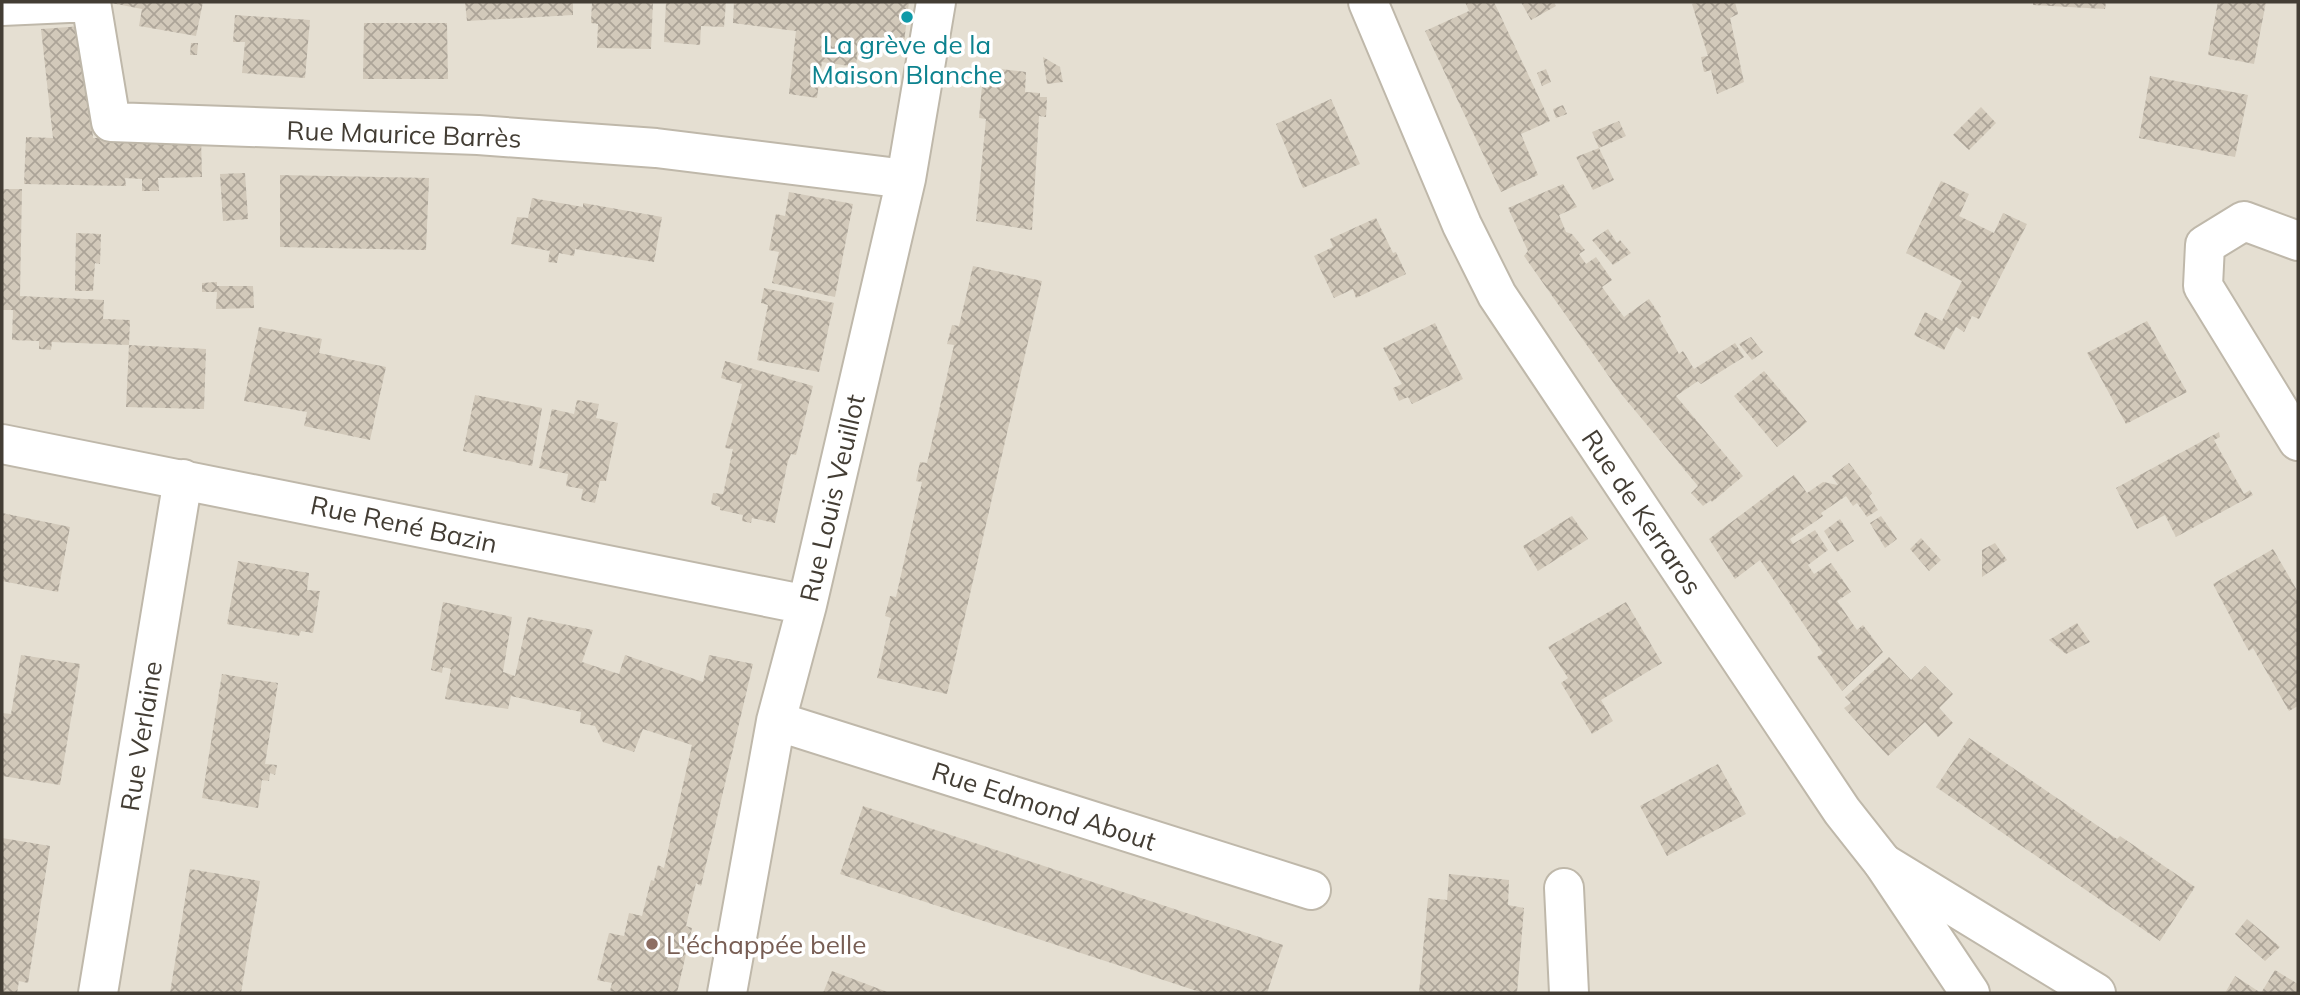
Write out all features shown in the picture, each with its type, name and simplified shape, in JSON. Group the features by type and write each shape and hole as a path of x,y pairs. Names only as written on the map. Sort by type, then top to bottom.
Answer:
{"street":[{"name":"Rue Maurice Barrès","path":"2,6 90,2 111,122 478,135 642,147 906,179"},
{"name":"Rue Louis Veuillot","path":"727,993 776,721 807,605 906,179 936,2"},
{"name":"Rue de Kerraros","path":"1368,2 1462,225 1497,295 1843,811 1883,863 1970,993"},
{"path":"2298,241 2244,221 2205,245 2203,286 2298,441"},
{"name":"Rue René Bazin","path":"2,444 807,605"},
{"name":"Rue Verlaine","path":"98,993 183,479"},
{"name":"Rue Edmond About","path":"776,721 1311,890"},
{"path":"1883,863 2096,993"},
{"path":"1563,888 1569,993"}],"shaded area":[{"path":"2,2 2298,2 2298,993 2,993"}],"building":[{"path":"106,2 203,2 196,36 139,26 142,9"},
{"path":"465,2 573,2 573,15 467,21"},
{"path":"592,2 653,2 651,49 597,48 598,24 591,23"},
{"path":"666,2 726,2 724,27 701,26 700,45 664,42"},
{"path":"734,2 909,2 903,50 858,45 856,67 822,62 817,98 789,94 796,31 733,23"},
{"path":"1465,2 1494,2 1550,121 1521,134 1538,175 1501,192 1425,31 1469,11"},
{"path":"1521,2 1554,2 1556,6 1531,20"},
{"path":"1735,2 1738,14 1730,18 1744,82 1717,94 1711,70 1704,72 1701,57 1708,56 1692,4"},
{"path":"2033,2 2106,2 2105,9 2033,5"},
{"path":"2218,2 2266,2 2254,64 2208,55"},
{"path":"235,15 310,20 305,78 242,73 245,42 233,42"},
{"path":"364,23 447,23 448,79 363,79"},
{"path":"83,26 93,138 201,137 202,177 158,178 159,191 142,191 142,179 125,178 126,186 24,184 26,137 53,138 41,29"},
{"path":"191,43 198,43 197,55 190,55"},
{"path":"1043,57 1060,67 1063,82 1047,84"},
{"path":"991,68 1026,72 1025,92 1040,93 1040,97 1047,97 1046,117 1039,116 1032,230 976,221 986,119 979,118 982,86 989,87"},
{"path":"1546,69 1551,82 1542,86 1537,73"},
{"path":"2150,76 2248,95 2235,157 2139,138"},
{"path":"1331,99 1360,164 1303,188 1276,124"},
{"path":"1563,105 1567,114 1556,118 1553,109"},
{"path":"1981,107 1996,123 1969,150 1953,135"},
{"path":"1619,121 1626,136 1599,148 1592,132"},
{"path":"1599,148 1614,180 1593,190 1576,157"},
{"path":"245,173 248,219 223,221 220,174"},
{"path":"280,175 429,178 426,250 280,247"},
{"path":"1941,181 1969,194 1959,216 1994,233 2003,213 2027,224 1979,319 1972,316 1964,332 1956,327 1944,350 1914,335 1925,312 1942,321 1962,281 1906,253"},
{"path":"1563,184 1577,207 1559,215 1566,232 1572,234 1585,250 1579,254 1586,264 1596,257 1612,280 1602,287 1624,317 1649,299 1679,354 1683,351 1694,369 1735,343 1744,357 1676,396 1743,476 1712,502 1711,500 1703,506 1691,493 1698,486 1622,395 1524,256 1528,251 1508,208"},
{"path":"2,189 22,189 20,296 104,300 103,319 130,320 129,345 52,342 51,350 39,349 39,341 12,340 13,310 2,310"},
{"path":"789,192 853,204 835,297 772,283 779,252 769,250 776,214 785,216"},
{"path":"532,198 583,207 583,203 662,217 654,262 575,249 574,256 559,253 557,263 548,262 550,251 511,244 517,217 528,218"},
{"path":"1376,218 1406,274 1356,298 1353,289 1334,298 1314,256 1333,247 1330,239"},
{"path":"1608,229 1617,243 1620,240 1631,253 1613,265 1592,240"},
{"path":"76,233 101,234 100,264 95,263 93,291 75,291"},
{"path":"973,266 1042,281 947,694 877,678 891,618 885,616 890,596 896,597 922,482 916,481 920,462 927,463 954,345 947,344 952,325 959,326"},
{"path":"217,282 217,286 253,286 254,308 216,309 217,292 202,292 202,283"},
{"path":"764,288 834,303 819,372 757,360 768,305 761,303"},
{"path":"2147,321 2187,392 2126,424 2087,353"},
{"path":"1435,323 1463,379 1412,404 1408,397 1399,401 1393,388 1402,384 1383,348"},
{"path":"259,327 322,339 319,353 386,367 370,440 304,426 307,412 244,401"},
{"path":"1751,337 1763,352 1752,360 1739,344"},
{"path":"129,345 206,349 204,409 126,407"},
{"path":"725,361 813,386 796,455 791,454 788,461 775,523 752,518 751,523 742,521 743,515 720,510 720,507 711,504 713,493 723,494 733,449 725,448 742,384 721,378"},
{"path":"1764,371 1807,422 1777,447 1734,396"},
{"path":"475,395 542,408 532,466 463,451"},
{"path":"577,400 599,404 596,418 618,423 606,481 600,481 595,503 581,500 583,489 566,486 568,474 539,468 552,409 574,414"},
{"path":"2219,432 2220,437 2214,440 2244,494 2250,490 2253,495 2176,537 2165,515 2137,529 2116,488"},
{"path":"1849,463 1872,493 1869,496 1878,510 1867,517 1857,503 1853,506 1846,496 1790,539 1793,544 1815,530 1828,550 1808,565 1814,574 1831,563 1851,592 1837,601 1857,630 1863,625 1883,652 1842,691 1817,657 1823,653 1760,560 1735,579 1709,539 1794,475 1807,493 1823,482 1838,485 1832,476"},
{"path":"2,513 70,527 58,592 2,581"},
{"path":"1572,516 1588,539 1538,571 1523,546"},
{"path":"1881,516 1897,539 1885,548 1870,523"},
{"path":"1840,519 1854,541 1837,552 1824,531"},
{"path":"1921,538 1941,560 1929,571 1910,549"},
{"path":"1995,543 2007,560 1982,577 1982,550"},
{"path":"2273,549 2298,592 2298,706 2289,711 2253,648 2249,651 2247,648 2213,584"},
{"path":"238,561 309,573 307,590 320,591 313,633 301,631 299,636 227,624"},
{"path":"443,602 512,617 503,672 515,676 528,617 593,630 582,662 619,674 625,655 703,682 709,655 753,664 701,886 696,883 686,926 692,928 677,993 620,993 610,991 612,983 597,980 609,933 624,936 629,913 642,916 651,880 654,881 658,865 664,868 692,745 643,729 634,752 603,742 595,726 580,723 581,712 511,696 508,709 445,699 451,669 443,667 442,673 431,670"},
{"path":"1626,602 1662,663 1601,700 1613,721 1592,734 1561,683 1568,678 1548,647"},
{"path":"2077,623 2090,642 2066,654 2049,640"},
{"path":"21,655 80,664 60,785 2,776 2,713 11,714"},
{"path":"1889,657 1911,680 1925,666 1953,694 1939,708 1953,723 1938,737 1925,722 1888,756 1844,708 1851,703 1845,697"},
{"path":"222,674 278,683 265,764 277,765 275,775 270,773 269,781 262,780 258,808 202,798"},
{"path":"1969,738 2117,839 2120,836 2195,887 2160,941 1936,787"},
{"path":"1718,764 1746,814 1667,856 1640,806"},
{"path":"863,806 1283,945 1267,993 1203,993 840,874"},
{"path":"2,838 50,846 28,983 19,981 17,993 2,993"},
{"path":"190,869 260,881 241,993 170,993"},
{"path":"1449,874 1509,880 1508,905 1524,908 1517,993 1419,993 1428,898 1447,900"},
{"path":"2247,919 2280,947 2265,961 2235,934"},
{"path":"2275,970 2298,984 2298,993 2261,993"},
{"path":"832,971 890,993 823,993"},
{"path":"2235,976 2261,993 2225,993"}],"place":[{"name":"La grève de la Maison Blanche","path":"907,17"},
{"name":"L'échappée belle","path":"652,944"}]}
